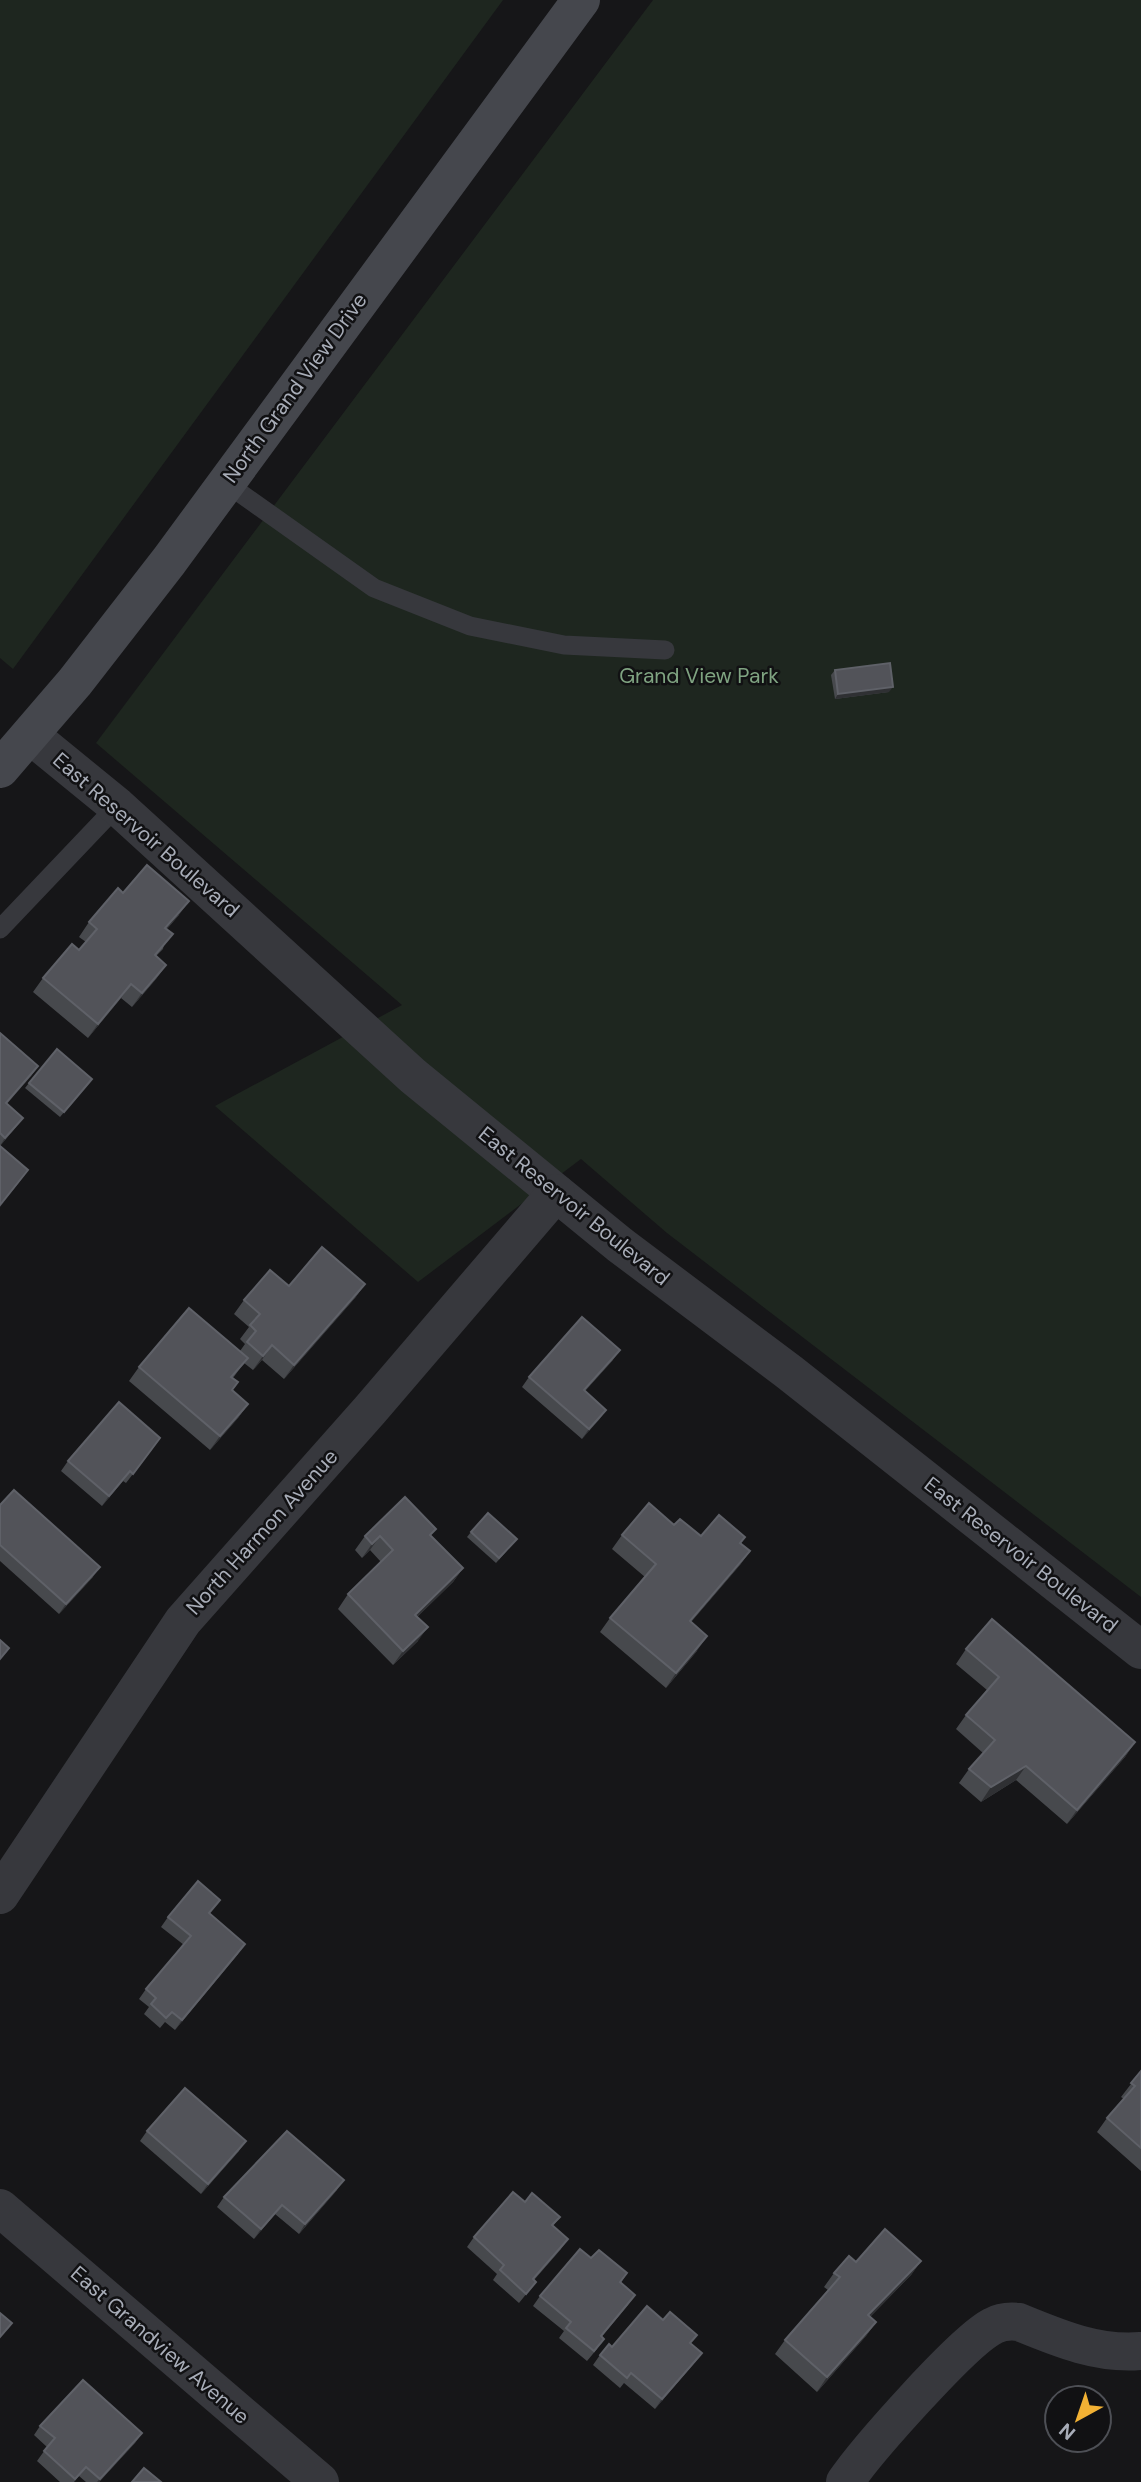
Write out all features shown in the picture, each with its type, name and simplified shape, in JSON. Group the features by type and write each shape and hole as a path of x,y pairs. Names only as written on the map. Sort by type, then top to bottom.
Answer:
{"street":[{"name":"North Grand View Drive","path":"0,769 144,593 581,0"},
{"name":"East Reservoir Boulevard","path":"30,735 117,806 413,1076 555,1193 1141,1650"},
{"name":"North Harmon Avenue","path":"0,1895 183,1621 370,1410 555,1193"},
{"name":"East Grandview Avenue","path":"0,2208 320,2482"},
{"path":"845,2482 885,2434 956,2358 991,2326 1008,2321 1019,2322 1082,2345 1113,2351 1141,2351"}],"lane":[{"path":"226,483 374,588 470,626 564,645 665,650"},
{"path":"0,929 117,806"}],"green space":[{"path":"0,0 503,0 13,669 0,658"},
{"name":"Grand View Park","path":"653,0 1141,0 1141,1597 667,1233 581,1159 418,1282 215,1106 402,1005 96,743"}],"building":[{"path":"890,663 893,687 838,694 835,670"},
{"path":"147,865 189,901 165,928 173,934 155,955 166,965 142,993 131,984 98,1024 43,978 72,944 79,950 97,929 89,922 118,888 123,893"},
{"path":"0,1033 38,1066 6,1103 23,1118 5,1138 0,1133"},
{"path":"57,1049 92,1079 64,1112 29,1083"},
{"path":"0,1146 28,1170 0,1205"},
{"path":"322,1247 365,1284 294,1365 272,1345 263,1356 247,1342 256,1331 250,1325 260,1314 244,1300 270,1270 289,1286"},
{"path":"189,1308 248,1358 231,1377 238,1382 232,1390 248,1404 220,1436 139,1367"},
{"path":"582,1317 620,1350 584,1390 606,1410 589,1429 529,1377"},
{"path":"119,1402 160,1438 133,1474 130,1471 109,1496 68,1461"},
{"path":"14,1490 100,1567 66,1604 0,1545 0,1505"},
{"path":"405,1497 436,1529 430,1535 463,1568 415,1615 428,1627 403,1651 348,1594 393,1550 380,1536 372,1544 365,1536"},
{"path":"649,1503 674,1525 680,1519 701,1536 719,1515 745,1537 740,1543 750,1551 690,1621 707,1636 676,1673 610,1618 656,1564 622,1535"},
{"path":"488,1513 517,1539 499,1558 471,1532"},
{"path":"992,1619 1135,1742 1077,1810 1026,1766 991,1787 969,1769 995,1740 966,1715 999,1677 966,1649"},
{"path":"0,1640 9,1648 0,1659"},
{"path":"198,1881 220,1900 209,1913 245,1944 182,2020 172,2012 166,2018 151,2004 156,1998 146,1989 191,1936 168,1917"},
{"path":"1141,2071 1141,2148 1107,2118 1135,2086 1131,2083"},
{"path":"185,2088 246,2141 208,2184 147,2131"},
{"path":"287,2131 344,2180 305,2224 282,2205 261,2229 224,2197"},
{"path":"513,2192 525,2202 532,2193 560,2217 552,2225 568,2239 533,2279 536,2282 526,2294 500,2270 504,2265 474,2237"},
{"path":"885,2229 921,2261 868,2315 876,2322 827,2377 785,2340 840,2277 834,2273 849,2256 856,2262"},
{"path":"580,2249 591,2258 599,2250 627,2273 620,2282 635,2295 601,2336 604,2339 594,2351 566,2328 571,2322 540,2296"},
{"path":"647,2306 663,2320 670,2312 697,2335 690,2343 702,2353 662,2399 631,2373 627,2378 600,2355 609,2344 612,2347"},
{"path":"0,2313 12,2323 0,2337"},
{"path":"83,2380 142,2433 100,2479 86,2467 75,2479 44,2451 55,2438 40,2426"},
{"path":"144,2468 161,2482 132,2482"}]}
